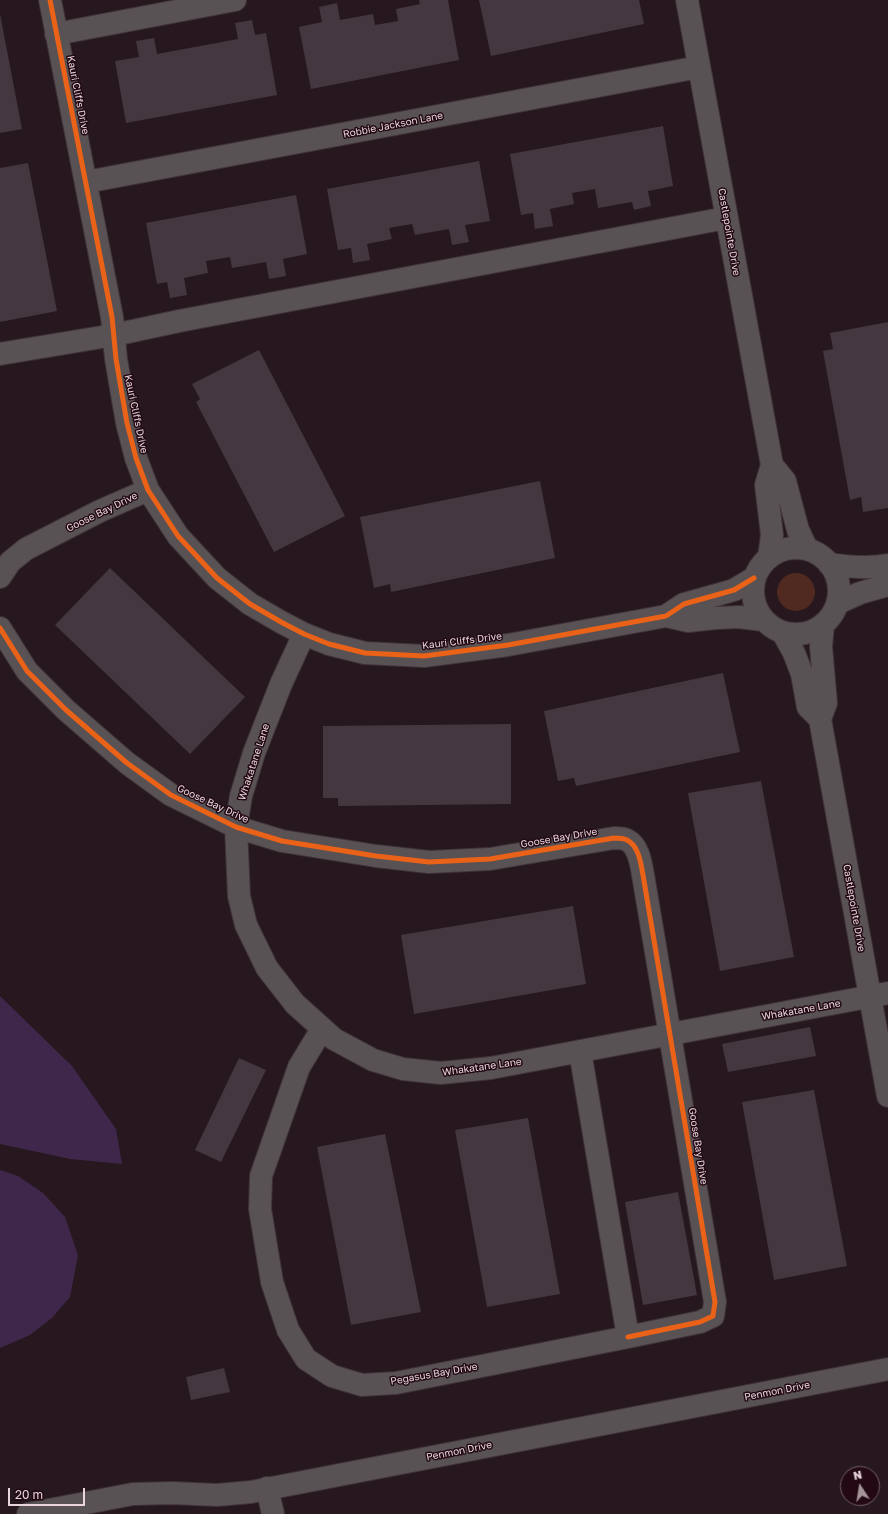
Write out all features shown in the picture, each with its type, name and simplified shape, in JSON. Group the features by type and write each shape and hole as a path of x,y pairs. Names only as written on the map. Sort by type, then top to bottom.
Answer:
{"street":[{"name":"Kauri Cliffs Drive","path":"50,0 86,182 114,335 116,359 136,458 148,490 178,536 217,578 250,604 304,634 329,644 365,653 424,656 508,645 666,616 684,604 734,590 754,578"},
{"path":"56,34 235,0"},
{"name":"Castlepointe Drive","path":"687,0 772,465 766,485 772,536 769,557"},
{"name":"Robbie Jackson Lane","path":"86,182 699,67"},
{"path":"0,354 114,335 178,321 726,218"},
{"name":"Castlepointe Drive","path":"772,465 785,481 798,530 807,549"},
{"name":"Goose Bay Drive","path":"0,577 10,562 26,549 100,511 148,490"},
{"path":"794,548 807,549 819,554 834,570 838,581 838,603 834,613 816,630 804,634 791,635 768,626 760,616 754,604 752,591 754,578 760,566 769,557 780,550 794,548"},
{"path":"830,564 854,568 876,568 888,565"},
{"path":"838,603 860,593 888,585"},
{"name":"Kauri Cliffs Drive","path":"666,616 688,622 716,618 739,617 763,620"},
{"name":"Castlepointe Drive","path":"823,625 821,647 826,703 820,719 879,995 888,1096"},
{"name":"Goose Bay Drive","path":"0,628 27,671 66,710 127,763 171,795 236,827 282,841 376,856 429,862 490,859 614,838 626,840 633,845 639,857 671,1034 715,1302 713,1316 700,1322 628,1337"},
{"name":"Castlepointe Drive","path":"783,633 794,653 802,674 808,707 820,719"},
{"name":"Whakatane Lane","path":"304,634 281,684 254,753 241,796 236,827 239,896 246,925 267,968 295,1004 334,1039 373,1060 403,1069 441,1073 491,1068 879,995"},
{"name":"Pegasus Bay Drive","path":"322,1028 298,1067 262,1176 260,1209 272,1282 288,1330 306,1359 332,1376 362,1385 396,1383 628,1337"},
{"path":"580,1051 628,1337"},
{"name":"Penmon Drive","path":"28,1514 133,1494 172,1493 217,1495 251,1492 888,1369"},
{"path":"267,1488 273,1514"}],"shaded area":[{"path":"792,573 800,573 810,578 814,585 814,599 810,606 800,611 792,611 782,606 780,603 777,596 777,588 782,578 785,576"},
{"path":"0,996 72,1066 116,1129 122,1164 70,1159 0,1144"},
{"path":"0,1170 18,1176 43,1193 65,1217 78,1255 70,1297 52,1318 30,1335 0,1348"}],"building":[{"path":"419,0 448,0 459,60 311,89 299,27 322,22 319,7 337,3 340,20 373,14 375,25 398,21 396,9 420,4"},
{"path":"479,0 639,0 644,24 491,56"},
{"path":"0,14 22,129 0,133"},
{"path":"252,20 255,35 266,33 277,95 126,123 115,61 139,57 136,41 154,38 157,54 238,39 235,23"},
{"path":"663,126 673,186 648,191 651,206 634,210 632,202 598,208 595,189 572,193 574,204 550,209 553,226 535,229 533,213 521,215 510,154"},
{"path":"479,161 490,221 465,225 469,242 452,245 449,229 415,235 412,224 389,228 392,239 367,244 370,260 353,263 351,248 338,250 327,189"},
{"path":"28,163 57,311 0,322 0,168"},
{"path":"296,195 307,254 283,259 286,276 269,279 266,262 232,268 230,257 206,261 208,273 184,278 187,295 170,298 167,282 157,284 146,223"},
{"path":"888,322 888,508 863,512 861,497 850,500 823,351 833,349 830,333"},
{"path":"259,350 345,516 274,552 196,402 200,399 192,384"},
{"path":"540,481 555,558 391,592 390,584 374,588 360,517"},
{"path":"110,568 245,697 190,754 55,625"},
{"path":"723,673 740,752 576,786 574,778 558,781 544,711"},
{"path":"511,724 511,804 338,806 338,798 323,798 323,726"},
{"path":"761,781 794,957 720,971 688,793"},
{"path":"573,906 586,984 414,1014 401,935"},
{"path":"810,1027 816,1056 728,1072 722,1044"},
{"path":"239,1058 266,1070 221,1162 195,1150"},
{"path":"814,1090 847,1266 774,1280 742,1102"},
{"path":"528,1118 560,1294 487,1307 455,1130"},
{"path":"385,1134 421,1312 351,1325 317,1147"},
{"path":"678,1192 697,1295 643,1305 625,1202"},
{"path":"224,1368 230,1392 191,1400 186,1377"}],"cycle path":[{"path":"50,0 112,317 116,359 127,423 136,458 148,490 178,536 217,578 250,604 304,634 329,644 365,653 424,656 508,645 666,616 684,604 734,590 754,578"},
{"path":"0,628 27,671 66,710 127,763 171,795 236,827 282,841 376,856 429,862 490,859 614,838 627,840 634,846 639,856 642,871 715,1302 713,1316 700,1322 628,1337"}]}
